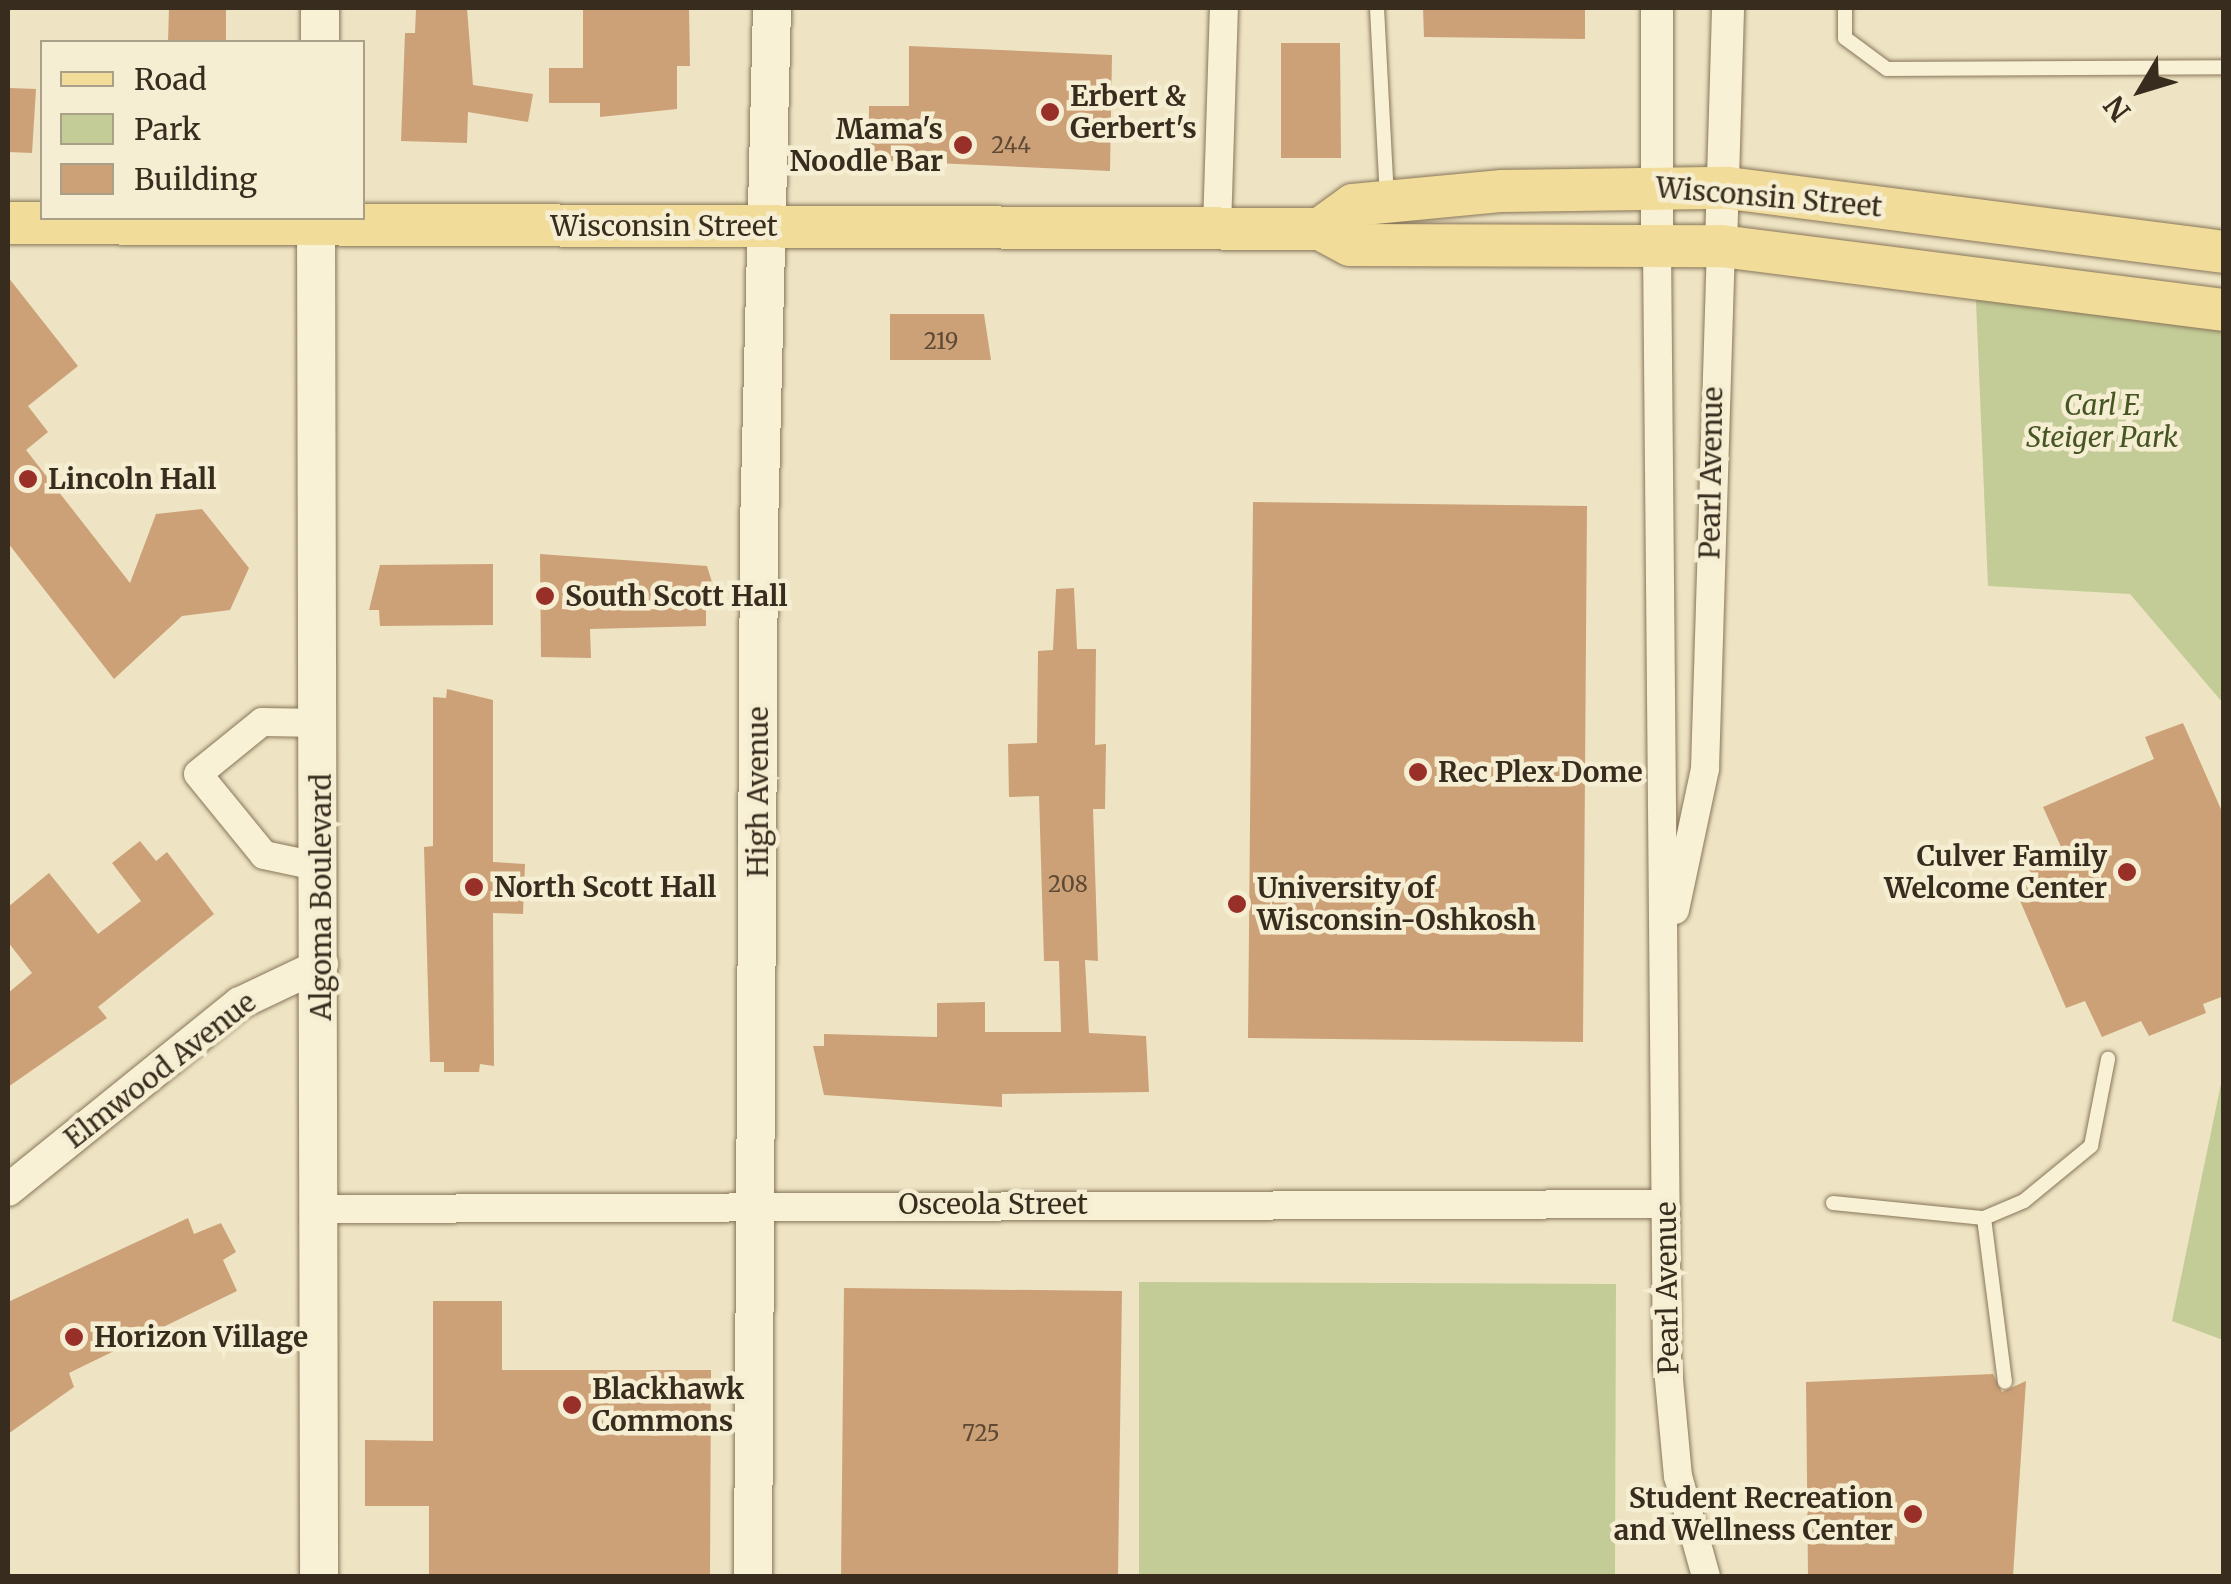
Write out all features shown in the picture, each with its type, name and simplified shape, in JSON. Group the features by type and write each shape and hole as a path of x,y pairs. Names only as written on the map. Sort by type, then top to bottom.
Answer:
{"main road":[{"path":"320,8 320,40"},
{"name":"High Avenue","path":"753,1576 759,528 772,226 772,8"},
{"name":"Wisconsin Street","path":"1320,229 1353,205 1658,186 1728,188 2224,252"},
{"name":"Wisconsin Street","path":"8,223 316,221 1320,229 1350,245 1721,246 2224,310"},
{"name":"Algoma Boulevard","path":"316,221 322,964 318,1576"}],"street":[{"path":"1217,228 1224,8"},
{"name":"Pearl Avenue","path":"1658,8 1656,245 1669,936 1665,1204 1670,1418 1706,1576"},
{"name":"Pearl Avenue","path":"1669,936 1705,768 1721,246 1728,188 1728,8"},
{"path":"320,723 262,722 198,774 264,855 321,867"},
{"name":"Elmwood Avenue","path":"8,1190 240,1003 322,964"},
{"name":"Osceola Street","path":"320,1209 1665,1204"}],"lane":[{"path":"1377,8 1387,202"},
{"path":"1845,8 1846,38 1887,69 2224,67"},
{"path":"1833,1204 1984,1218 2064,1174 2090,1146 2108,1060"},
{"path":"1984,1218 2005,1382"}],"green space":[{"name":"Carl E Steiger Park","path":"1975,278 2223,310 2223,703 2130,594 1988,586"},
{"path":"2223,1074 2224,1340 2172,1321"},
{"path":"1139,1282 1616,1284 1615,1576 1139,1576"}],"building":[{"path":"169,8 226,8 226,40 168,40"},
{"path":"416,8 467,8 473,85 533,94 528,122 468,112 467,143 401,141 405,33 415,33"},
{"path":"583,8 689,8 690,66 677,66 677,109 600,117 600,103 549,103 549,68 583,68"},
{"path":"1423,8 1585,8 1585,39 1424,37"},
{"path":"1281,43 1340,43 1341,158 1281,158"},
{"path":"909,46 1112,55 1110,171 869,160 869,106 909,106"},
{"path":"10,88 36,89 32,153 8,152"},
{"name":"Lincoln Hall","path":"8,277 78,366 28,406 48,432 26,450 130,583 156,514 202,509 249,568 230,610 182,616 114,679 8,543"},
{"path":"890,314 984,314 991,360 890,360"},
{"name":"Rec Plex Dome","path":"1253,502 1587,506 1583,1042 1248,1038"},
{"path":"540,554 707,566 720,608 706,609 706,626 590,629 591,658 541,657"},
{"path":"493,564 493,625 380,626 379,610 369,610 380,565"},
{"path":"1074,588 1077,649 1096,649 1095,745 1106,744 1105,809 1093,809 1098,961 1085,960 1089,1033 1146,1036 1149,1092 1002,1094 1002,1107 824,1095 813,1046 824,1046 824,1034 937,1037 937,1003 985,1002 985,1032 1061,1032 1059,961 1044,961 1039,796 1009,797 1008,744 1037,743 1038,651 1053,650 1056,589"},
{"name":"North Scott Hall","path":"447,689 493,700 493,862 525,864 523,914 493,913 494,1066 480,1064 479,1072 444,1072 444,1062 430,1062 424,847 433,846 433,697 446,698"},
{"name":"Culver Family Welcome Center","path":"2183,723 2224,816 2224,996 2203,1004 2206,1013 2149,1036 2141,1021 2102,1037 2085,1001 2066,1008 2015,889 2035,881 2026,863 2062,849 2043,807 2154,759 2145,737"},
{"path":"140,841 156,861 167,852 214,914 98,1007 107,1018 8,1087 8,993 32,973 8,942 8,907 49,873 98,934 141,901 112,863"},
{"name":"Horizon Village","path":"188,1218 194,1234 221,1223 236,1252 223,1260 237,1291 69,1373 74,1387 8,1434 8,1302"},
{"path":"844,1288 1122,1291 1118,1576 841,1576"},
{"name":"Blackhawk Commons","path":"433,1301 502,1301 502,1370 711,1370 710,1576 429,1576 429,1506 365,1506 365,1440 433,1441"},
{"name":"Student Recreation and Wellness Center","path":"1993,1374 2002,1392 2026,1381 2013,1576 1808,1576 1806,1382"}],"place":[{"name":"Erbert & Gerbert's","path":"1050,112"},
{"name":"Mama's Noodle Bar","path":"963,145"},
{"name":"Lincoln Hall","path":"28,479"},
{"name":"South Scott Hall","path":"545,596"},
{"name":"Rec Plex Dome","path":"1418,772"},
{"name":"Culver Family Welcome Center","path":"2127,872"},
{"name":"North Scott Hall","path":"474,887"},
{"name":"University of Wisconsin-Oshkosh","path":"1237,904"},
{"name":"Horizon Village","path":"74,1337"},
{"name":"Blackhawk Commons","path":"572,1405"},
{"name":"Student Recreation and Wellness Center","path":"1913,1514"}]}
